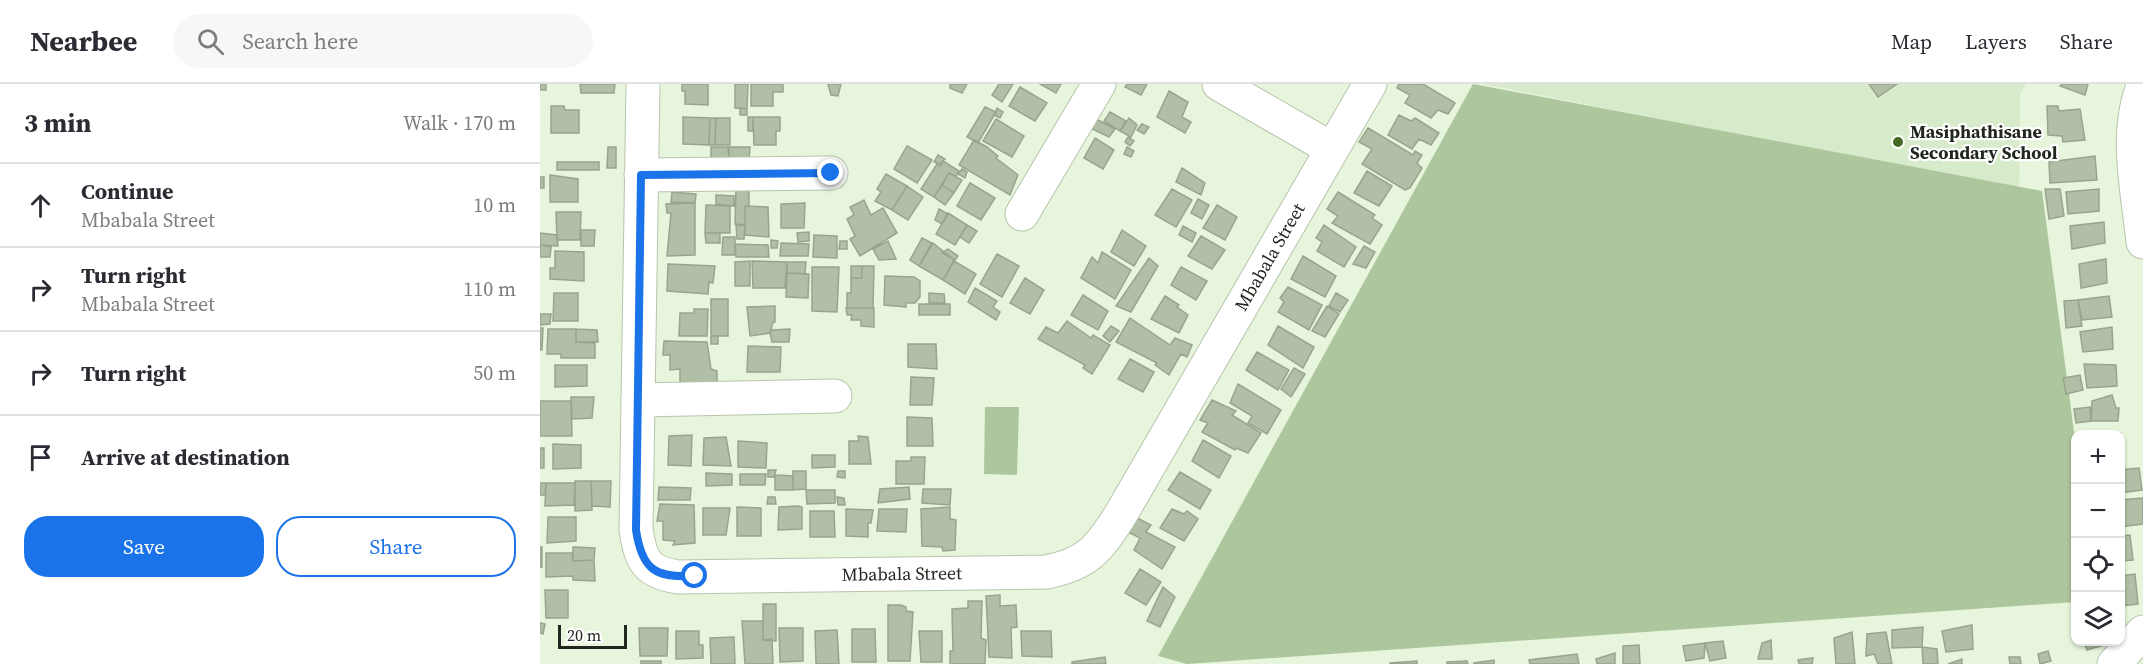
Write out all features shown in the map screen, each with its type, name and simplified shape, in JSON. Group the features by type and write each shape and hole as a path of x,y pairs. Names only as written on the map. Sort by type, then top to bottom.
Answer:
{"street":[{"name":"Mbabala Street","path":"643,84 636,530 642,559 652,570 664,575 1046,572 1067,567 1096,550 1110,531 1370,84"},
{"path":"1022,214 1099,84"},
{"path":"1219,84 1332,149"},
{"path":"2143,86 2137,101 2134,135 2143,242"},
{"path":"641,175 831,173"},
{"path":"638,400 835,396"},
{"path":"2114,664 2143,632"}],"shaded area":[{"path":"1473,84 2042,191 2074,430 2071,430 2071,602 1187,664 1158,656"},
{"name":"Masiphathisane Secondary School","path":"1483,84 2026,84 2020,94 2019,190"},
{"path":"985,407 1019,407 1017,475 984,474"}],"building":[{"path":"540,84 546,84 546,90 540,90"},
{"path":"580,84 615,84 614,93 581,93"},
{"path":"682,84 708,84 708,105 685,104 685,91 682,91"},
{"path":"735,84 748,84 747,109 735,108"},
{"path":"751,84 783,84 783,92 773,92 773,106 751,106"},
{"path":"828,84 841,84 838,96 831,95"},
{"path":"950,84 967,84 962,93 950,88"},
{"path":"999,84 1013,84 1002,102 992,95"},
{"path":"1040,84 1061,84 1056,93"},
{"path":"1127,84 1147,84 1141,95 1125,87"},
{"path":"1399,84 1423,84 1455,103 1448,114 1438,110 1431,118 1405,103 1410,95 1397,88"},
{"path":"1869,84 1897,84 1878,97"},
{"path":"2062,84 2088,84 2085,95 2060,86"},
{"path":"1020,87 1047,103 1035,121 1009,106"},
{"path":"1169,91 1188,102 1182,117 1191,122 1185,133 1157,117"},
{"path":"551,106 564,106 565,110 579,110 579,133 551,133"},
{"path":"2047,106 2058,106 2059,111 2080,109 2085,140 2063,142 2062,136 2048,135"},
{"path":"985,107 996,112 978,143 967,137"},
{"path":"740,108 747,109 747,115 740,115"},
{"path":"997,108 1003,112 1000,118 994,115"},
{"path":"1110,112 1126,121 1120,131 1104,121"},
{"path":"1399,115 1411,121 1415,118 1439,133 1431,145 1419,139 1412,149 1388,135"},
{"path":"683,117 710,118 709,145 683,144"},
{"path":"748,117 753,117 753,131 748,131"},
{"path":"753,117 780,117 780,131 776,131 776,145 754,145"},
{"path":"710,118 716,118 715,145 709,145"},
{"path":"716,118 730,118 730,145 715,145"},
{"path":"1129,118 1137,125 1131,137 1120,131"},
{"path":"996,119 1024,136 1012,157 983,141"},
{"path":"1096,119 1115,129 1109,137 1090,128"},
{"path":"1142,124 1149,127 1144,134 1137,130"},
{"path":"1368,128 1413,155 1415,151 1422,155 1417,163 1422,168 1410,188 1405,190 1362,164 1372,149 1359,142"},
{"path":"1128,137 1134,141 1130,146 1125,142"},
{"path":"1095,138 1114,150 1103,169 1084,158"},
{"path":"974,140 987,147 998,156 996,158 1018,175 1010,195 959,165"},
{"path":"907,146 932,160 917,183 894,169"},
{"path":"608,147 616,147 616,168 607,168"},
{"path":"711,147 729,147 729,160 711,160"},
{"path":"728,147 750,147 749,160 729,160"},
{"path":"1127,147 1134,151 1131,157 1124,154"},
{"path":"938,155 945,159 940,164 934,162"},
{"path":"2095,156 2097,180 2050,183 2049,162"},
{"path":"943,161 959,171 956,177 949,173 934,197 921,189 937,164 940,166"},
{"path":"557,162 599,162 599,170 557,170"},
{"path":"1182,168 1205,183 1201,195 1176,182"},
{"path":"962,169 967,172 965,178 958,174"},
{"path":"1367,171 1392,186 1379,206 1354,193"},
{"path":"949,173 962,180 954,193 942,185"},
{"path":"886,174 907,186 892,210 875,201 881,192 877,189"},
{"path":"550,175 578,179 578,202 550,202"},
{"path":"540,177 544,177 544,188 540,188"},
{"path":"970,183 995,198 981,220 957,206"},
{"path":"942,185 954,193 945,205 934,197"},
{"path":"907,186 923,197 908,220 892,210"},
{"path":"736,187 749,188 749,206 745,206 745,225 735,224"},
{"path":"1172,189 1192,200 1176,227 1155,215"},
{"path":"2045,189 2060,189 2064,216 2049,219"},
{"path":"2099,189 2099,211 2068,214 2066,192"},
{"path":"672,192 696,194 695,203 671,202"},
{"path":"1338,192 1375,215 1372,218 1382,225 1370,244 1332,223 1338,216 1327,209"},
{"path":"716,195 734,196 734,206 716,204"},
{"path":"1198,199 1209,205 1202,219 1191,213"},
{"path":"864,200 871,215 883,208 897,233 860,256 850,239 855,236 847,219 854,215 850,207"},
{"path":"695,203 695,255 667,256 671,213 667,213 666,204"},
{"path":"805,203 804,228 781,228 781,204"},
{"path":"706,205 730,206 730,233 705,233"},
{"path":"1217,205 1237,217 1225,240 1203,228"},
{"path":"745,206 768,207 769,237 745,235"},
{"path":"939,209 948,214 942,224 935,220"},
{"path":"556,212 581,212 580,240 557,240"},
{"path":"948,213 967,225 955,245 936,234"},
{"path":"2104,222 2105,243 2072,249 2070,226"},
{"path":"736,225 745,225 744,239 737,239"},
{"path":"967,225 977,231 969,243 960,237"},
{"path":"1324,225 1356,247 1344,267 1317,251 1322,242 1316,238"},
{"path":"1183,226 1196,233 1192,242 1179,235"},
{"path":"581,230 595,230 594,246 581,246"},
{"path":"1122,230 1146,246 1134,266 1111,252"},
{"path":"809,232 809,241 798,242 797,233"},
{"path":"540,233 557,235 558,246 540,245"},
{"path":"705,233 720,233 720,243 706,243"},
{"path":"814,235 837,236 837,258 813,257"},
{"path":"1201,236 1225,250 1212,269 1188,256"},
{"path":"723,237 735,237 735,255 722,255"},
{"path":"922,238 932,243 919,266 910,260"},
{"path":"771,240 778,241 777,248 771,248"},
{"path":"840,241 847,241 847,249 839,249"},
{"path":"888,241 896,259 879,260 873,249"},
{"path":"781,243 809,244 808,256 780,256"},
{"path":"933,243 954,260 943,280 919,266"},
{"path":"735,244 768,245 769,257 736,257"},
{"path":"540,245 551,247 550,257 540,257"},
{"path":"1364,246 1375,252 1366,268 1353,264"},
{"path":"948,249 958,256 955,260 942,253"},
{"path":"555,251 584,252 584,281 550,279 550,268 555,268"},
{"path":"1102,252 1131,270 1115,299 1081,278 1092,257 1098,263"},
{"path":"997,254 1019,266 1002,297 980,284"},
{"path":"1303,256 1336,276 1325,297 1291,279"},
{"path":"1149,258 1158,266 1131,312 1116,306"},
{"path":"2106,259 2107,283 2081,288 2079,264"},
{"path":"750,261 750,286 735,286 735,262"},
{"path":"752,261 787,262 785,288 753,288"},
{"path":"954,261 976,274 965,294 943,280"},
{"path":"787,262 806,262 805,274 787,273"},
{"path":"668,264 715,266 713,283 709,282 708,294 667,291"},
{"path":"851,266 862,266 862,278 851,278"},
{"path":"862,266 874,266 873,308 847,308 847,293 851,293 851,278 862,278"},
{"path":"812,267 839,267 837,312 812,311"},
{"path":"1181,267 1207,281 1196,300 1171,285"},
{"path":"787,273 809,274 808,298 786,297"},
{"path":"885,276 914,277 920,281 920,297 915,303 906,303 906,307 884,305"},
{"path":"1025,278 1044,290 1030,314 1010,303"},
{"path":"1288,287 1322,305 1309,330 1278,312 1284,302 1280,298"},
{"path":"975,288 997,301 993,307 1000,312 996,320 968,302"},
{"path":"554,293 578,293 578,321 553,321"},
{"path":"929,293 944,294 945,303 929,303"},
{"path":"1336,293 1348,300 1340,312 1329,306"},
{"path":"1083,295 1108,311 1098,330 1071,315"},
{"path":"1165,296 1179,305 1177,307 1188,315 1179,333 1151,319"},
{"path":"2109,296 2112,317 2082,320 2078,300"},
{"path":"711,299 728,299 728,336 711,336"},
{"path":"2078,300 2082,326 2066,328 2064,301"},
{"path":"919,304 950,304 950,315 919,315"},
{"path":"775,306 775,322 773,322 770,333 750,336 747,307"},
{"path":"1327,306 1339,314 1325,337 1312,331"},
{"path":"846,308 874,308 874,327 861,326 861,320 851,320 852,315 847,315"},
{"path":"694,309 708,309 707,336 679,336 680,313 694,313"},
{"path":"540,314 551,314 550,324 540,325"},
{"path":"1130,318 1170,345 1175,338 1192,345 1187,357 1181,354 1169,375 1155,365 1157,363 1116,342"},
{"path":"1067,321 1091,338 1093,335 1110,345 1092,374 1083,368 1085,365 1038,339 1046,327 1058,333"},
{"path":"1111,326 1119,331 1110,342 1103,336"},
{"path":"1278,326 1314,347 1303,368 1268,345"},
{"path":"2112,327 2113,349 2083,352 2080,332"},
{"path":"540,328 543,328 542,350 540,350"},
{"path":"548,329 576,329 576,342 595,343 595,358 561,358 561,354 547,354"},
{"path":"576,329 597,330 598,342 576,342"},
{"path":"790,329 789,342 772,342 770,333 772,330"},
{"path":"711,336 718,336 718,344 711,344"},
{"path":"664,341 707,342 711,369 717,371 717,385 680,385 680,369 670,370 670,355 663,355"},
{"path":"908,344 936,344 937,369 908,367"},
{"path":"748,346 781,347 780,372 747,372"},
{"path":"1257,352 1289,370 1278,390 1246,370"},
{"path":"1130,359 1154,372 1143,392 1118,379"},
{"path":"2084,364 2116,365 2117,386 2087,388"},
{"path":"555,365 587,365 587,386 555,387"},
{"path":"1294,368 1305,374 1291,397 1281,389"},
{"path":"2080,375 2083,390 2066,394 2063,378"},
{"path":"911,377 934,378 932,405 910,405"},
{"path":"1238,384 1281,410 1267,434 1248,423 1252,416 1230,403"},
{"path":"2112,395 2116,408 2119,408 2118,421 2091,421 2092,401"},
{"path":"571,397 594,397 592,418 572,419"},
{"path":"1212,400 1236,411 1232,415 1261,433 1248,453 1236,448 1235,450 1202,432 1208,423 1200,420"},
{"path":"540,401 571,401 572,436 540,436"},
{"path":"2090,407 2091,421 2076,423 2074,409"},
{"path":"907,417 932,418 933,446 907,446"},
{"path":"692,435 691,466 668,465 669,436"},
{"path":"858,436 868,437 871,464 849,464 849,441 859,441"},
{"path":"726,437 731,466 703,465 704,438"},
{"path":"1203,440 1231,456 1219,478 1192,461"},
{"path":"738,441 767,443 766,468 738,467"},
{"path":"553,444 581,445 581,468 553,469"},
{"path":"540,448 544,448 544,468 540,468"},
{"path":"812,455 835,455 835,467 812,468"},
{"path":"911,457 925,457 924,484 896,484 896,461 911,461"},
{"path":"2139,468 2142,490 2125,492 2125,469"},
{"path":"768,470 776,470 774,477 768,477"},
{"path":"793,471 806,471 806,489 793,490"},
{"path":"838,471 845,471 845,478 837,477"},
{"path":"1180,472 1211,490 1200,509 1168,490"},
{"path":"706,473 732,474 732,485 706,486"},
{"path":"740,474 766,474 765,485 740,485"},
{"path":"775,475 793,476 793,490 775,490"},
{"path":"575,481 591,481 592,510 575,511"},
{"path":"591,481 611,481 610,507 592,506"},
{"path":"540,483 546,483 545,495 540,495"},
{"path":"546,483 575,483 574,505 545,506"},
{"path":"659,487 691,488 690,500 658,500"},
{"path":"909,487 910,499 878,503 880,489"},
{"path":"923,489 951,489 950,505 922,503"},
{"path":"806,490 835,490 835,503 807,504"},
{"path":"768,497 775,497 776,504 767,504"},
{"path":"837,497 844,498 845,505 838,505"},
{"path":"2143,498 2143,524 2125,526 2125,500"},
{"path":"660,504 694,505 695,543 673,545 675,541 663,540 663,521 657,521"},
{"path":"737,507 761,508 761,536 737,536"},
{"path":"779,507 802,507 802,529 778,530"},
{"path":"950,507 950,519 956,520 955,550 943,551 942,547 922,546 921,509"},
{"path":"703,508 730,508 726,535 703,535"},
{"path":"846,509 873,510 871,523 868,523 868,537 846,536"},
{"path":"879,509 907,509 906,532 877,531"},
{"path":"1172,509 1184,514 1187,511 1198,519 1184,541 1160,528"},
{"path":"810,511 834,511 835,537 810,537"},
{"path":"548,517 576,517 576,541 547,543"},
{"path":"1135,517 1151,525 1146,532 1175,547 1162,569 1134,550 1140,538 1126,531"},
{"path":"2130,535 2133,560 2125,561 2125,536"},
{"path":"540,547 542,547 542,567 540,567"},
{"path":"573,547 595,548 594,560 573,561"},
{"path":"546,553 572,553 573,561 594,560 595,581 573,580 573,576 546,577"},
{"path":"1140,569 1161,582 1146,605 1125,593"},
{"path":"2135,574 2138,604 2125,605 2125,575"},
{"path":"1163,587 1175,597 1160,627 1147,621"},
{"path":"545,590 568,590 568,618 546,618"},
{"path":"1000,595 1000,606 1016,605 1017,627 1011,628 1012,658 989,657 986,596"},
{"path":"968,601 982,601 981,638 986,640 985,664 950,664 950,651 953,651 952,609 968,608"},
{"path":"763,604 776,604 776,641 763,640"},
{"path":"888,605 901,605 906,607 906,611 913,612 910,661 888,661"},
{"path":"742,621 763,621 763,640 772,639 773,664 745,664"},
{"path":"540,623 545,624 543,634 540,633"},
{"path":"1972,625 1973,649 1946,652 1942,631"},
{"path":"1923,627 1922,647 1892,648 1892,630"},
{"path":"639,628 668,628 667,656 640,656"},
{"path":"779,628 803,628 803,661 780,662"},
{"path":"852,629 875,629 876,662 852,662"},
{"path":"837,630 839,664 816,664 815,631"},
{"path":"676,631 699,631 699,645 703,645 703,658 676,659"},
{"path":"919,631 942,631 942,662 921,662"},
{"path":"1021,631 1051,631 1052,657 1022,656"},
{"path":"1852,632 1855,664 1836,664 1834,638"},
{"path":"1886,632 1892,664 1878,664 1874,654 1866,656 1867,634"},
{"path":"734,637 735,664 711,664 710,638"},
{"path":"1771,640 1772,659 1758,659 1762,643"},
{"path":"1723,641 1726,658 1710,661 1705,643"},
{"path":"1705,643 1704,658 1686,661 1683,646"},
{"path":"1639,645 1640,664 1623,664 1623,646"},
{"path":"2086,646 2101,646 2087,650"},
{"path":"1922,647 1937,649 1938,664 1923,664"},
{"path":"2048,651 2051,661 2040,664 2038,654"},
{"path":"1615,653 1615,664 1597,664 1596,659"},
{"path":"1577,654 1579,664 1530,664 1529,660"},
{"path":"1105,657 1106,664 1072,664 1072,662"},
{"path":"2009,657 2020,657 2021,664 2010,664"},
{"path":"1813,658 1812,664 1799,664 1798,660"},
{"path":"1962,659 1962,664 1948,664"},
{"path":"1494,660 1494,664 1474,664 1474,663"},
{"path":"641,661 661,661 661,664 641,664"},
{"path":"1417,661 1417,664 1390,664 1390,663"},
{"path":"1467,661 1468,664 1447,664 1447,662"}],"place":[{"name":"Masiphathisane Secondary School","path":"1898,142"}],"route":[{"path":"695,576 678,577 652,570 642,559 636,530 641,175 831,173"}]}
